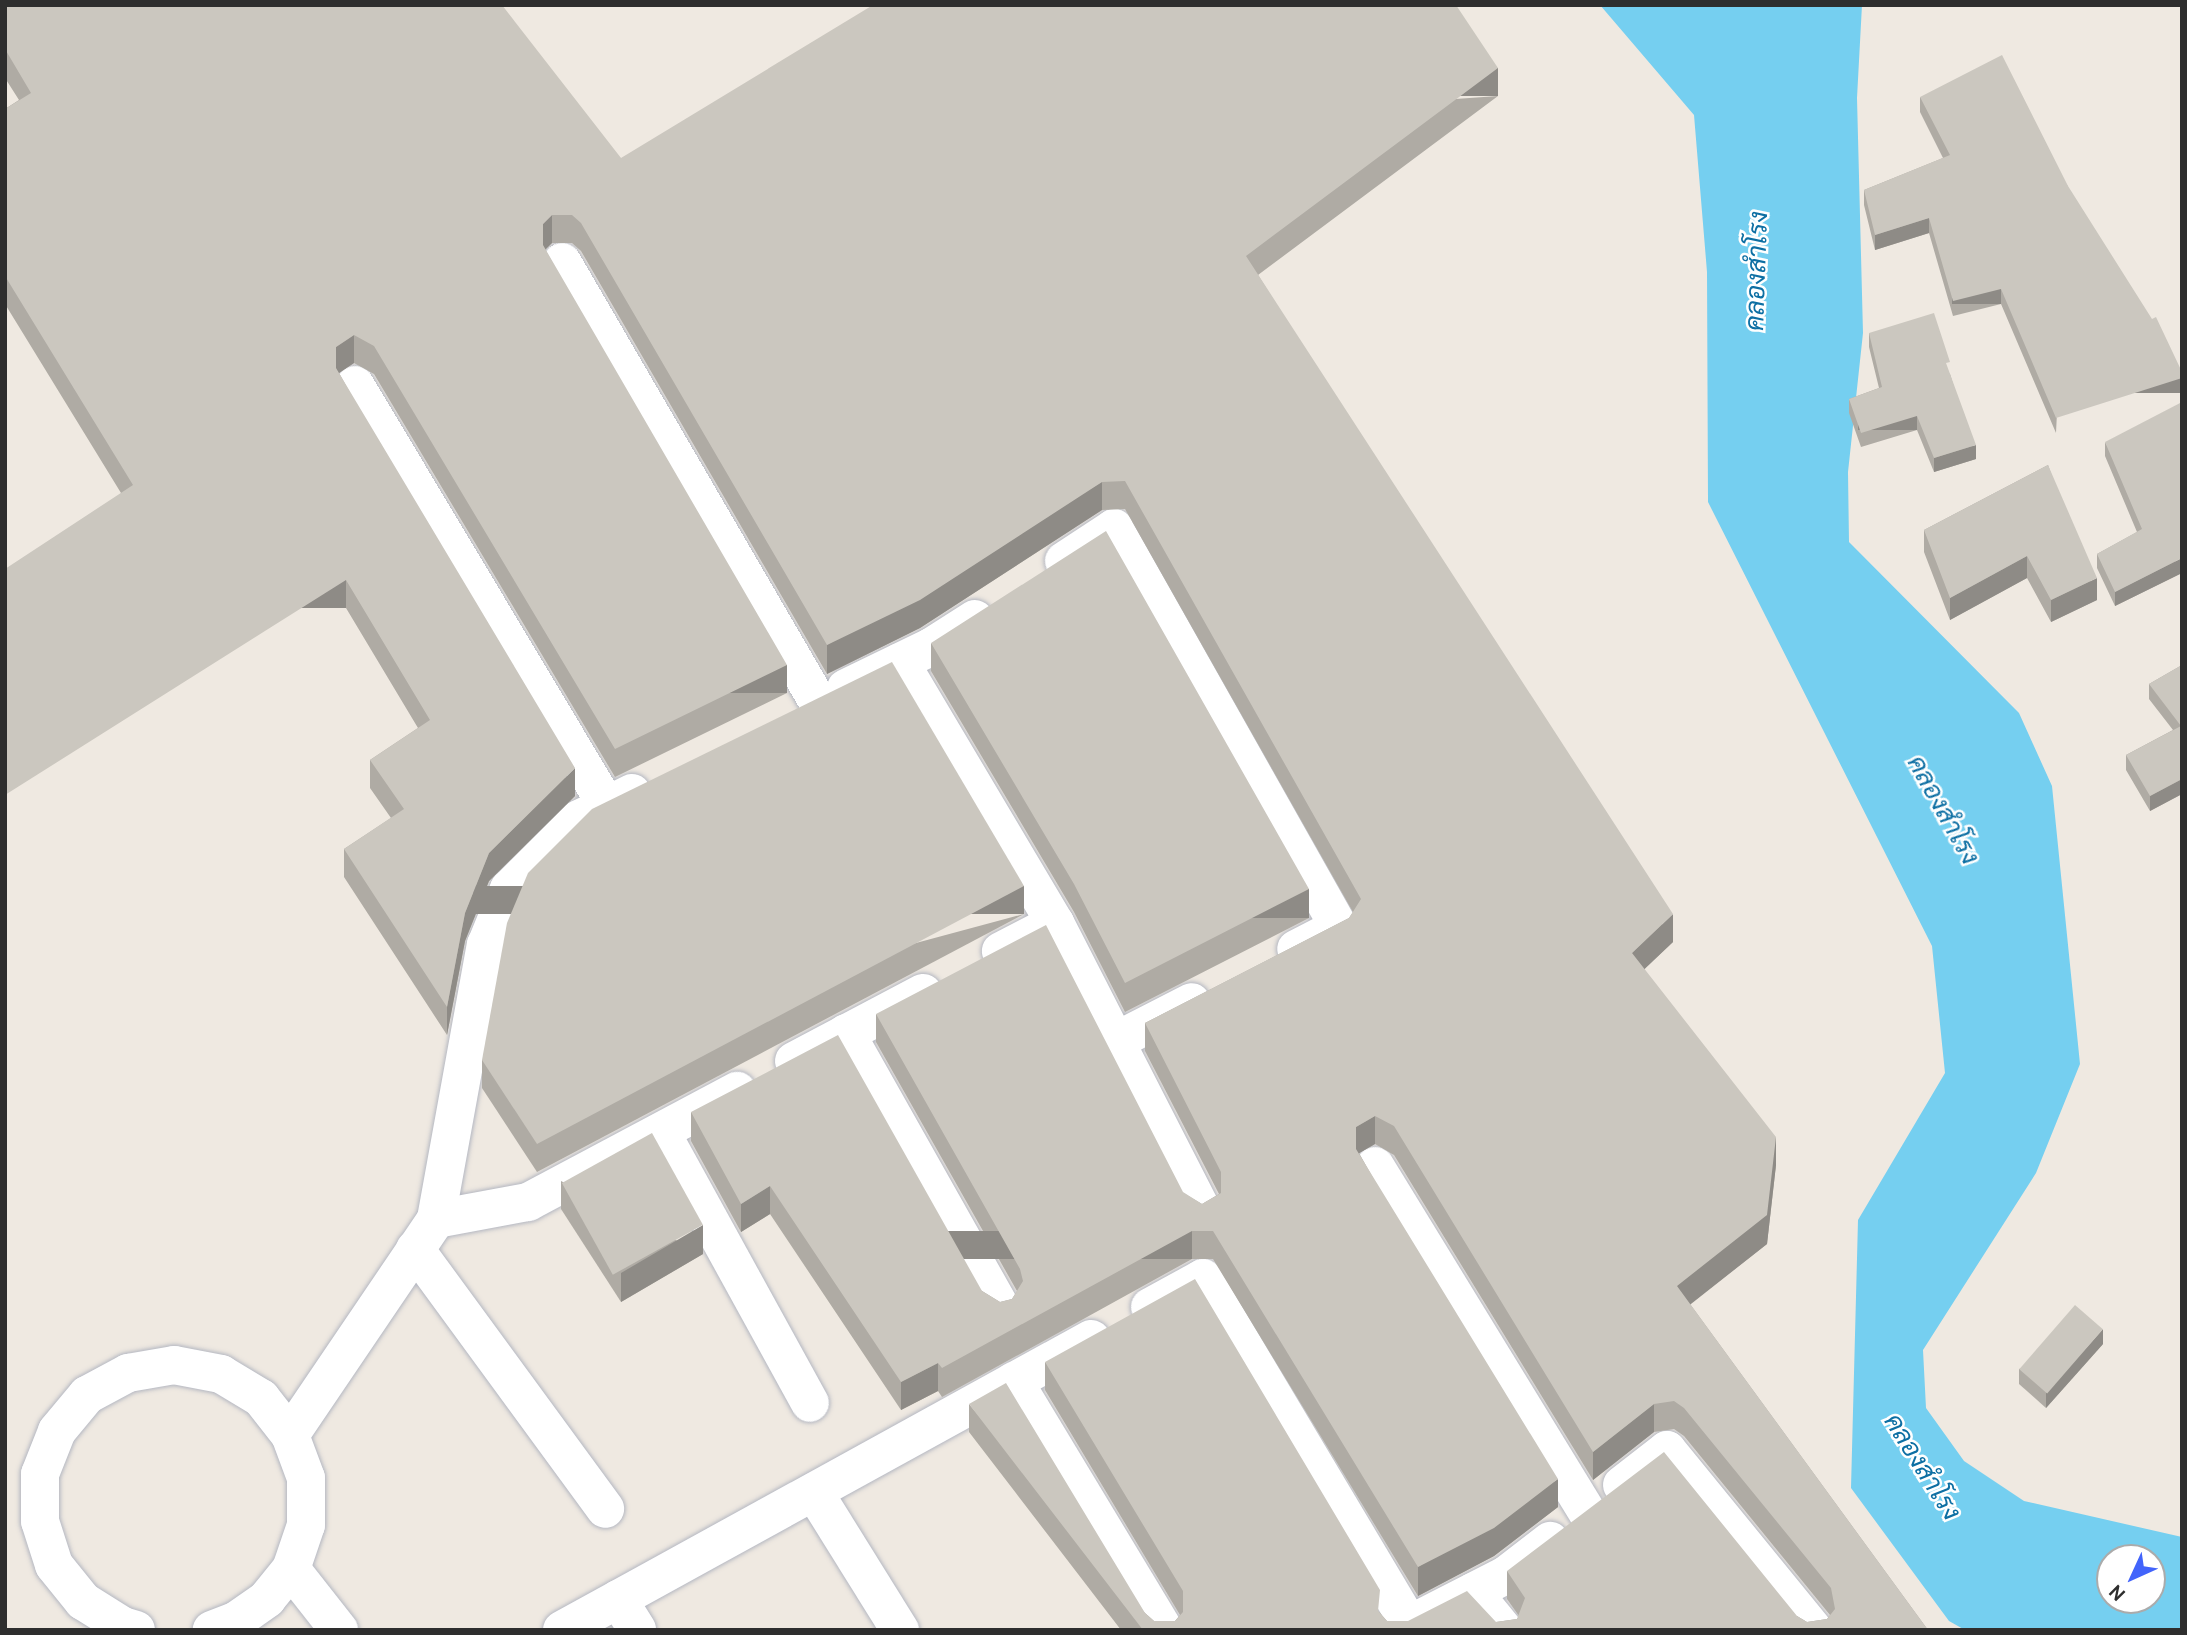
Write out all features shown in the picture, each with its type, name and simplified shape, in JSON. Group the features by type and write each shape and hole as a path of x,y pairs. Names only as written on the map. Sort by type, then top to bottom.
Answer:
{"street":[{"path":"562,262 818,702"},
{"path":"355,385 606,805"},
{"path":"1034,580 1114,528 1339,927 1264,965"},
{"path":"781,720 901,662 1000,602"},
{"path":"901,662 1055,923 1202,1210"},
{"path":"290,1434 426,1234 486,945 509,889 579,819 668,775"},
{"path":"426,1234 528,1202 1055,923"},
{"path":"1116,1041 1227,984"},
{"path":"846,1034 1001,1308"},
{"path":"661,1132 810,1403"},
{"path":"1375,1166 1587,1512"},
{"path":"426,1234 605,1508"},
{"path":"562,1630 627,1614 814,1492 1203,1278 1404,1627 1506,1575 1667,1450 1814,1630"},
{"path":"126,1629 76,1592 54,1565 40,1521 40,1474 57,1430 88,1395 128,1373 174,1365 209,1372 261,1398 290,1434 306,1478 306,1525 291,1569 267,1599 235,1621 212,1630"},
{"path":"1014,1381 1164,1630"},
{"path":"814,1492 901,1630"},
{"path":"291,1569 339,1630"},
{"path":"1473,1592 1504,1630"}],"water":[{"name":"คลองสำโรง","path":"1600,5 1862,5 1857,98 1863,333 1848,472 1849,542 2019,713 2052,786 2080,1064 2036,1173 1923,1350 1926,1408 1964,1461 2024,1501 2182,1537 2182,1630 1965,1630 1949,1621 1851,1488 1858,1220 1945,1073 1932,946 1708,502 1707,272 1694,115"}],"building":[{"path":"5,5 502,5 621,158 873,5 1456,5 1498,68 1246,256 1673,914 1632,953 1776,1137 1767,1215 1677,1286 1928,1630 1143,1630 969,1404 1006,1383 1145,1613 1154,1621 1175,1621 1183,1612 1183,1591 1045,1362 1195,1279 1380,1590 1378,1611 1387,1621 1408,1621 1467,1591 1496,1622 1517,1619 1525,1598 1507,1571 1664,1452 1797,1616 1807,1622 1827,1619 1835,1609 1831,1588 1684,1408 1674,1401 1654,1404 1593,1452 1394,1126 1375,1116 1356,1127 1356,1149 1558,1479 1494,1528 1418,1567 1213,1231 1192,1231 942,1368 938,1363 901,1382 770,1186 741,1204 691,1112 838,1035 982,1291 1000,1302 1012,1299 1023,1281 1020,1269 876,1014 1046,925 1183,1192 1202,1204 1221,1193 1221,1172 1145,1023 1349,918 1361,899 1125,481 1102,482 920,600 827,645 581,223 572,215 552,215 543,224 543,245 787,665 615,749 374,346 354,335 336,347 336,368 575,768 489,853 465,913 447,1007 344,849 404,809 370,760 430,720 346,580 5,795 5,569 133,485 5,276 5,109 31,93 5,49"},
{"path":"2002,55 2068,186 2152,319 2156,317 2182,372 2182,378 2056,418 2001,289 1953,301 1929,218 1875,235 1864,190 1950,155 1920,97"},
{"path":"1934,313 1950,362 1946,363 1976,445 1934,458 1917,416 1861,433 1849,399 1882,387 1869,333"},
{"path":"2182,402 2182,558 2115,592 2097,554 2142,529 2105,442"},
{"path":"2048,465 2097,578 2051,600 2027,556 1950,598 1924,530"},
{"path":"1106,531 1309,889 1125,983 1074,884 931,643"},
{"path":"892,662 1024,886 537,1144 482,1060 507,923 528,873 592,809"},
{"path":"2182,665 2182,779 2150,796 2126,755 2181,726 2149,684"},
{"path":"652,1133 703,1225 613,1275 562,1183"},
{"path":"2075,1305 2103,1329 2047,1393 2019,1369"}]}
